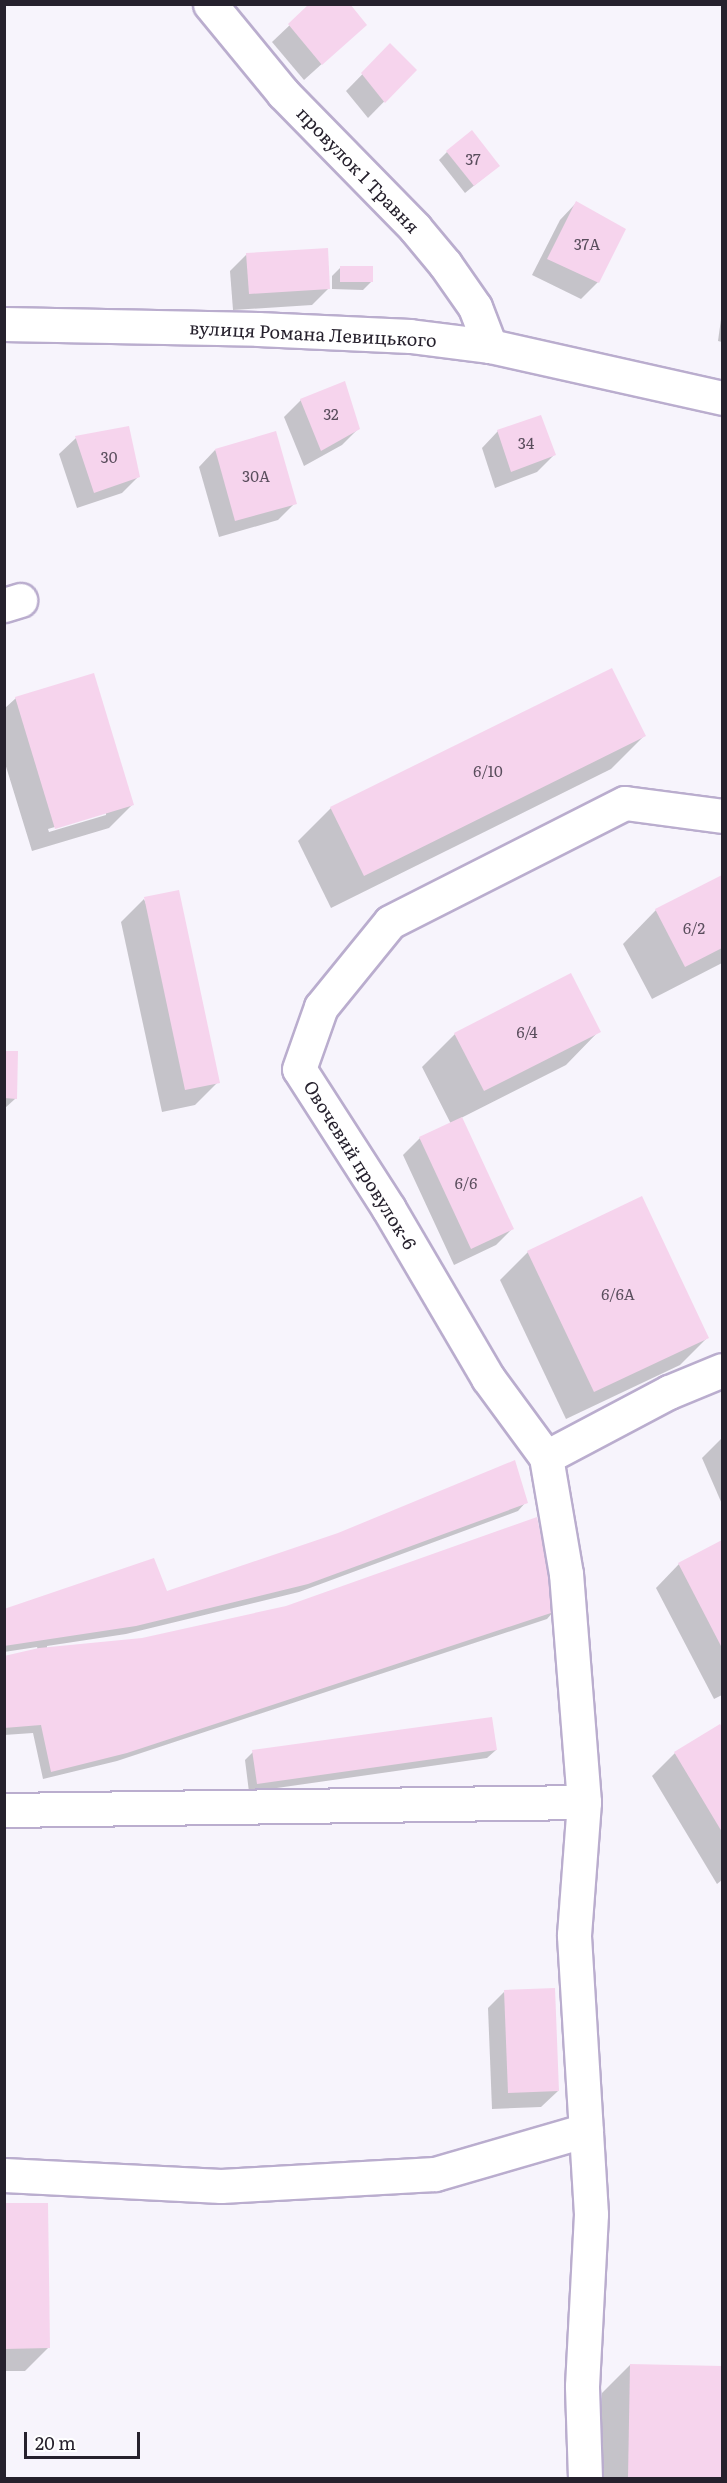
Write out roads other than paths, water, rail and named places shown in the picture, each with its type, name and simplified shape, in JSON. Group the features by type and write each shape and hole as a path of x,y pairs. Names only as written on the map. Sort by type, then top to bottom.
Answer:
{"street":[{"name":"провулок 1 Травня","path":"210,4 283,93 415,228 445,264 474,307 490,346"},
{"name":"вулиця Романа Левицького","path":"4,324 371,333 490,346 723,398"},
{"name":"Овочевий провулок-6","path":"546,1457 488,1378 389,1209 299,1069 321,1007 390,922 625,802 723,816"},
{"path":"585,2478 582,2386 591,2214 574,1935 584,1802 566,1574 546,1457 669,1392 723,1370"},
{"path":"4,1810 584,1802"},
{"path":"4,2175 221,2186 435,2174 586,2130"}]}
